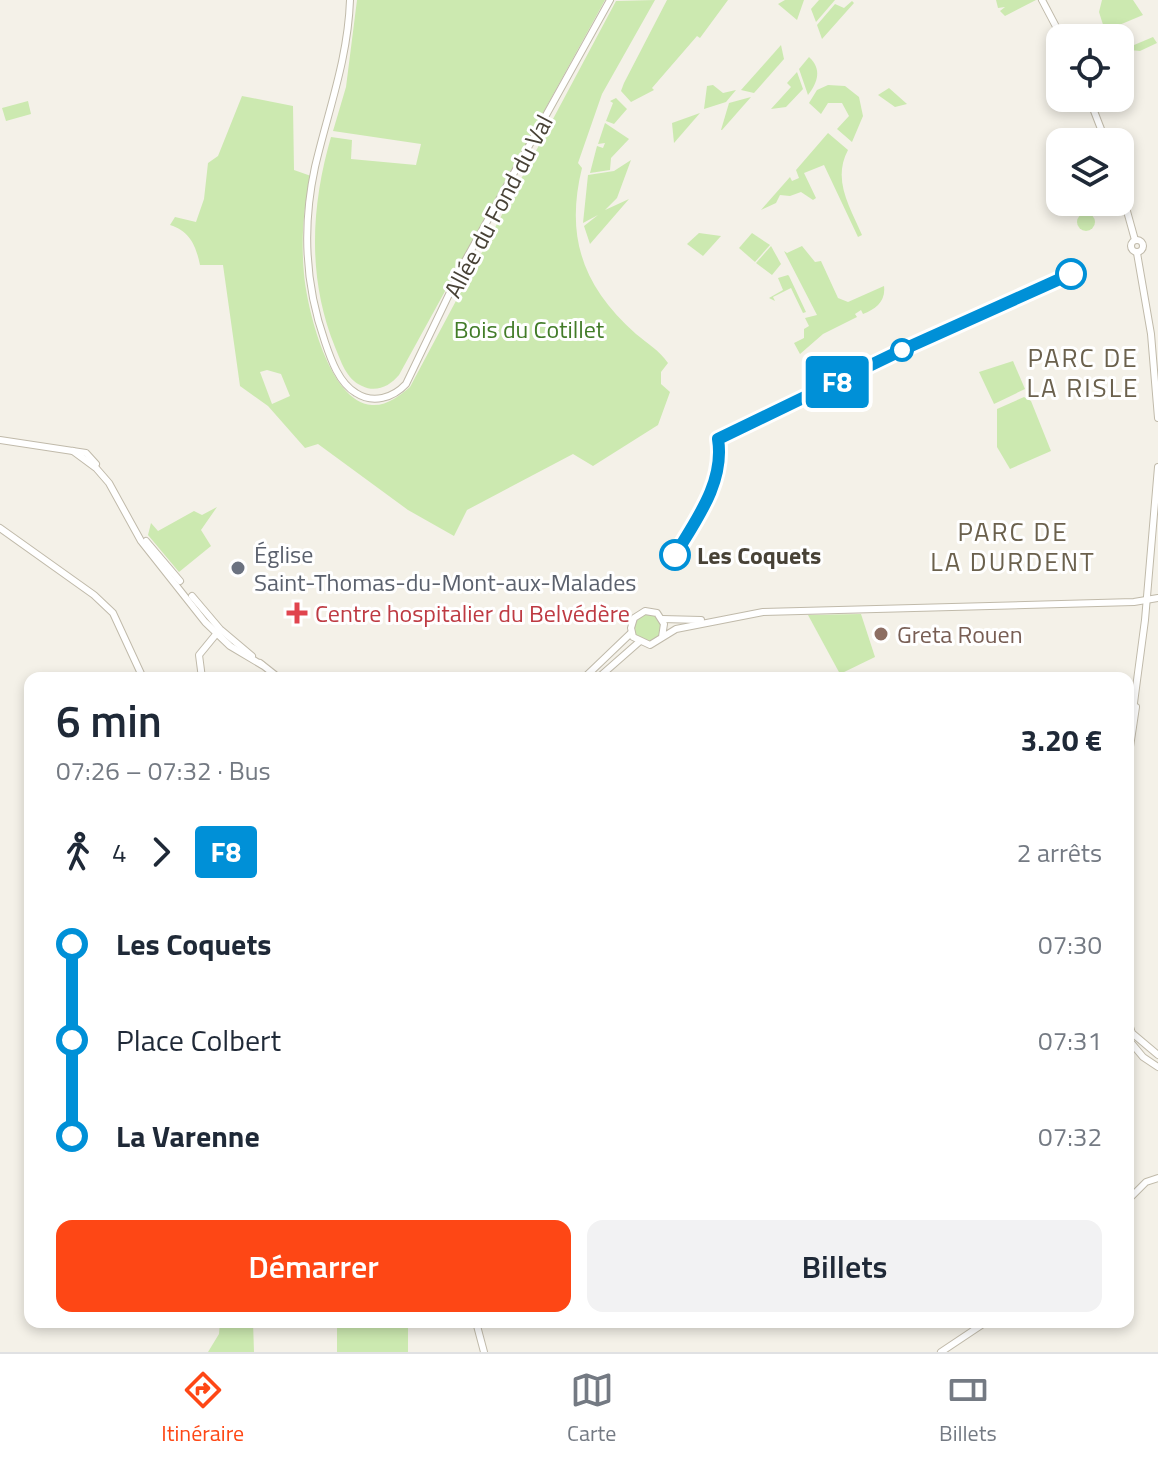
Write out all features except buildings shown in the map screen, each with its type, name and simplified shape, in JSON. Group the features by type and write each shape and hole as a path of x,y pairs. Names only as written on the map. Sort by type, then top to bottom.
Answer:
{"street":[{"name":"Allée du Fond du Val","path":"350,0 341,72 311,187 307,261 312,301 333,363 349,388 375,399 396,393 409,378 465,261 610,0"},
{"path":"1042,0 1055,24"},
{"path":"1128,216 1135,240 1143,246 1137,253 1151,334 1158,418"},
{"path":"0,440 86,453 138,533 190,599 218,631 271,672"},
{"path":"73,451 96,466"},
{"path":"96,466 101,456"},
{"path":"1134,706 1158,467"},
{"path":"0,528 94,595 113,613 140,672"},
{"path":"138,533 218,631"},
{"path":"590,672 631,633 632,621 641,612 651,611 662,619 680,622 791,610 1158,598"},
{"path":"662,619 662,637"},
{"path":"631,633 639,642 653,644 672,630 713,619"},
{"path":"201,672 199,655 218,631"},
{"path":"605,672 639,642"},
{"path":"1134,1038 1158,1055"},
{"path":"1134,1042 1143,1057 1158,1067"},
{"path":"1134,1194 1143,1184 1158,1178"},
{"path":"478,1328 484,1352"},
{"path":"941,1352 977,1328"}],"green space":[{"path":"357,0 605,0 399,375 387,385 372,389 356,383 345,369 326,321 320,295 315,242 324,163 331,137 352,140 351,159 416,165 421,144 333,131 346,87"},
{"name":"Bois du Cotillet","path":"655,0 602,94 578,163 582,168 577,193 578,238 591,279 603,298 668,363 661,372 661,384 670,392 658,425 593,466 573,454 467,510 454,536 408,510 318,444 305,448 268,406 240,386 223,265 200,265 191,240 183,231 170,225 175,217 196,222 204,199 208,163 218,156 242,96 293,106 294,170 311,176 304,212 303,249 306,289 315,330 332,371 357,400 372,405 392,400 410,387 616,1","holes":["267,370 281,374 290,396 272,404 260,372"]},
{"path":"667,0 728,0 700,38 697,36 652,88 654,90 631,102 621,91"},
{"path":"785,0 804,0 797,20 778,4"},
{"path":"819,0 835,0 816,22 811,9"},
{"path":"996,0 1036,0 1005,16 1000,11 1005,7 998,8"},
{"path":"1102,0 1133,0 1143,15 1122,24 1103,24 1099,12"},
{"path":"852,1 854,3 822,39 817,25 835,4 844,8"},
{"path":"1153,37 1157,43 1140,51 1134,50 1134,45"},
{"path":"781,45 784,59 754,93 741,90"},
{"path":"809,57 816,66 817,76 808,95 799,69"},
{"path":"797,72 803,89 786,107 771,109 791,87 787,83"},
{"path":"713,85 723,93 736,90 726,102 704,109 707,86"},
{"path":"828,85 845,86 859,97 863,116 852,142 837,129 849,116 842,103 828,103 821,114 809,103 817,90"},
{"path":"889,88 907,104 895,107 878,95"},
{"path":"751,97 722,130 721,130 729,103"},
{"path":"616,98 627,109 614,124 606,121 613,103 610,101"},
{"path":"28,101 31,114 6,121 2,108"},
{"path":"700,113 674,143 672,123"},
{"path":"605,123 629,139 611,158 610,170 590,173 597,146 603,148 605,143 598,144"},
{"path":"828,133 848,150 842,183 862,235 858,237 824,165 804,173 816,198 813,200 801,192 790,196 780,195 776,203 761,210 790,177 792,181 799,178 796,170"},
{"path":"631,160 617,198 605,210 629,199 590,244 584,226 598,215 583,223 588,175 614,171"},
{"path":"1080,216 1094,218 1094,226 1090,230 1082,230 1078,226"},
{"path":"699,233 721,236 703,256 687,244"},
{"path":"752,233 770,245 755,262 739,248"},
{"path":"771,246 781,264 772,275 756,263"},
{"path":"802,246 815,262 821,261 838,298 848,302 884,286 884,291 876,307 863,314 861,310 855,314 857,317 823,334 800,354 794,343 804,338 804,329 809,326 805,318 817,315 784,251 787,253"},
{"path":"788,275 806,312 803,313 791,288 773,297 775,301 769,298 783,290 778,278"},
{"path":"1013,361 1025,389 994,404 979,372"},
{"path":"1024,397 1031,401 1051,451 1010,469 997,447 997,409"},
{"path":"217,507 201,530 211,546 179,572 148,535 151,523 158,531 194,511 202,515"},
{"path":"648,614 658,618 662,628 658,638 648,642 638,638 634,628 638,618"},
{"path":"861,614 875,657 839,672 808,615"},
{"path":"220,1328 253,1328 254,1352 208,1352"},
{"path":"337,1328 408,1328 408,1352 337,1352"}],"bus line":[{"name":"F8","path":"675,555 712,489 720,455 718,439 902,350 1071,274"}],"place":[{"name":"Les Coquets","path":"675,555"},
{"name":"Église Saint-Thomas-du-Mont-aux-Malades","path":"238,568"},
{"name":"Centre hospitalier du Belvédère","path":"297,613"},
{"name":"Greta Rouen","path":"881,634"}],"district":[{"name":"PARC DE LA RISLE","path":"1083,372"},
{"name":"PARC DE LA DURDENT","path":"1013,546"}]}
